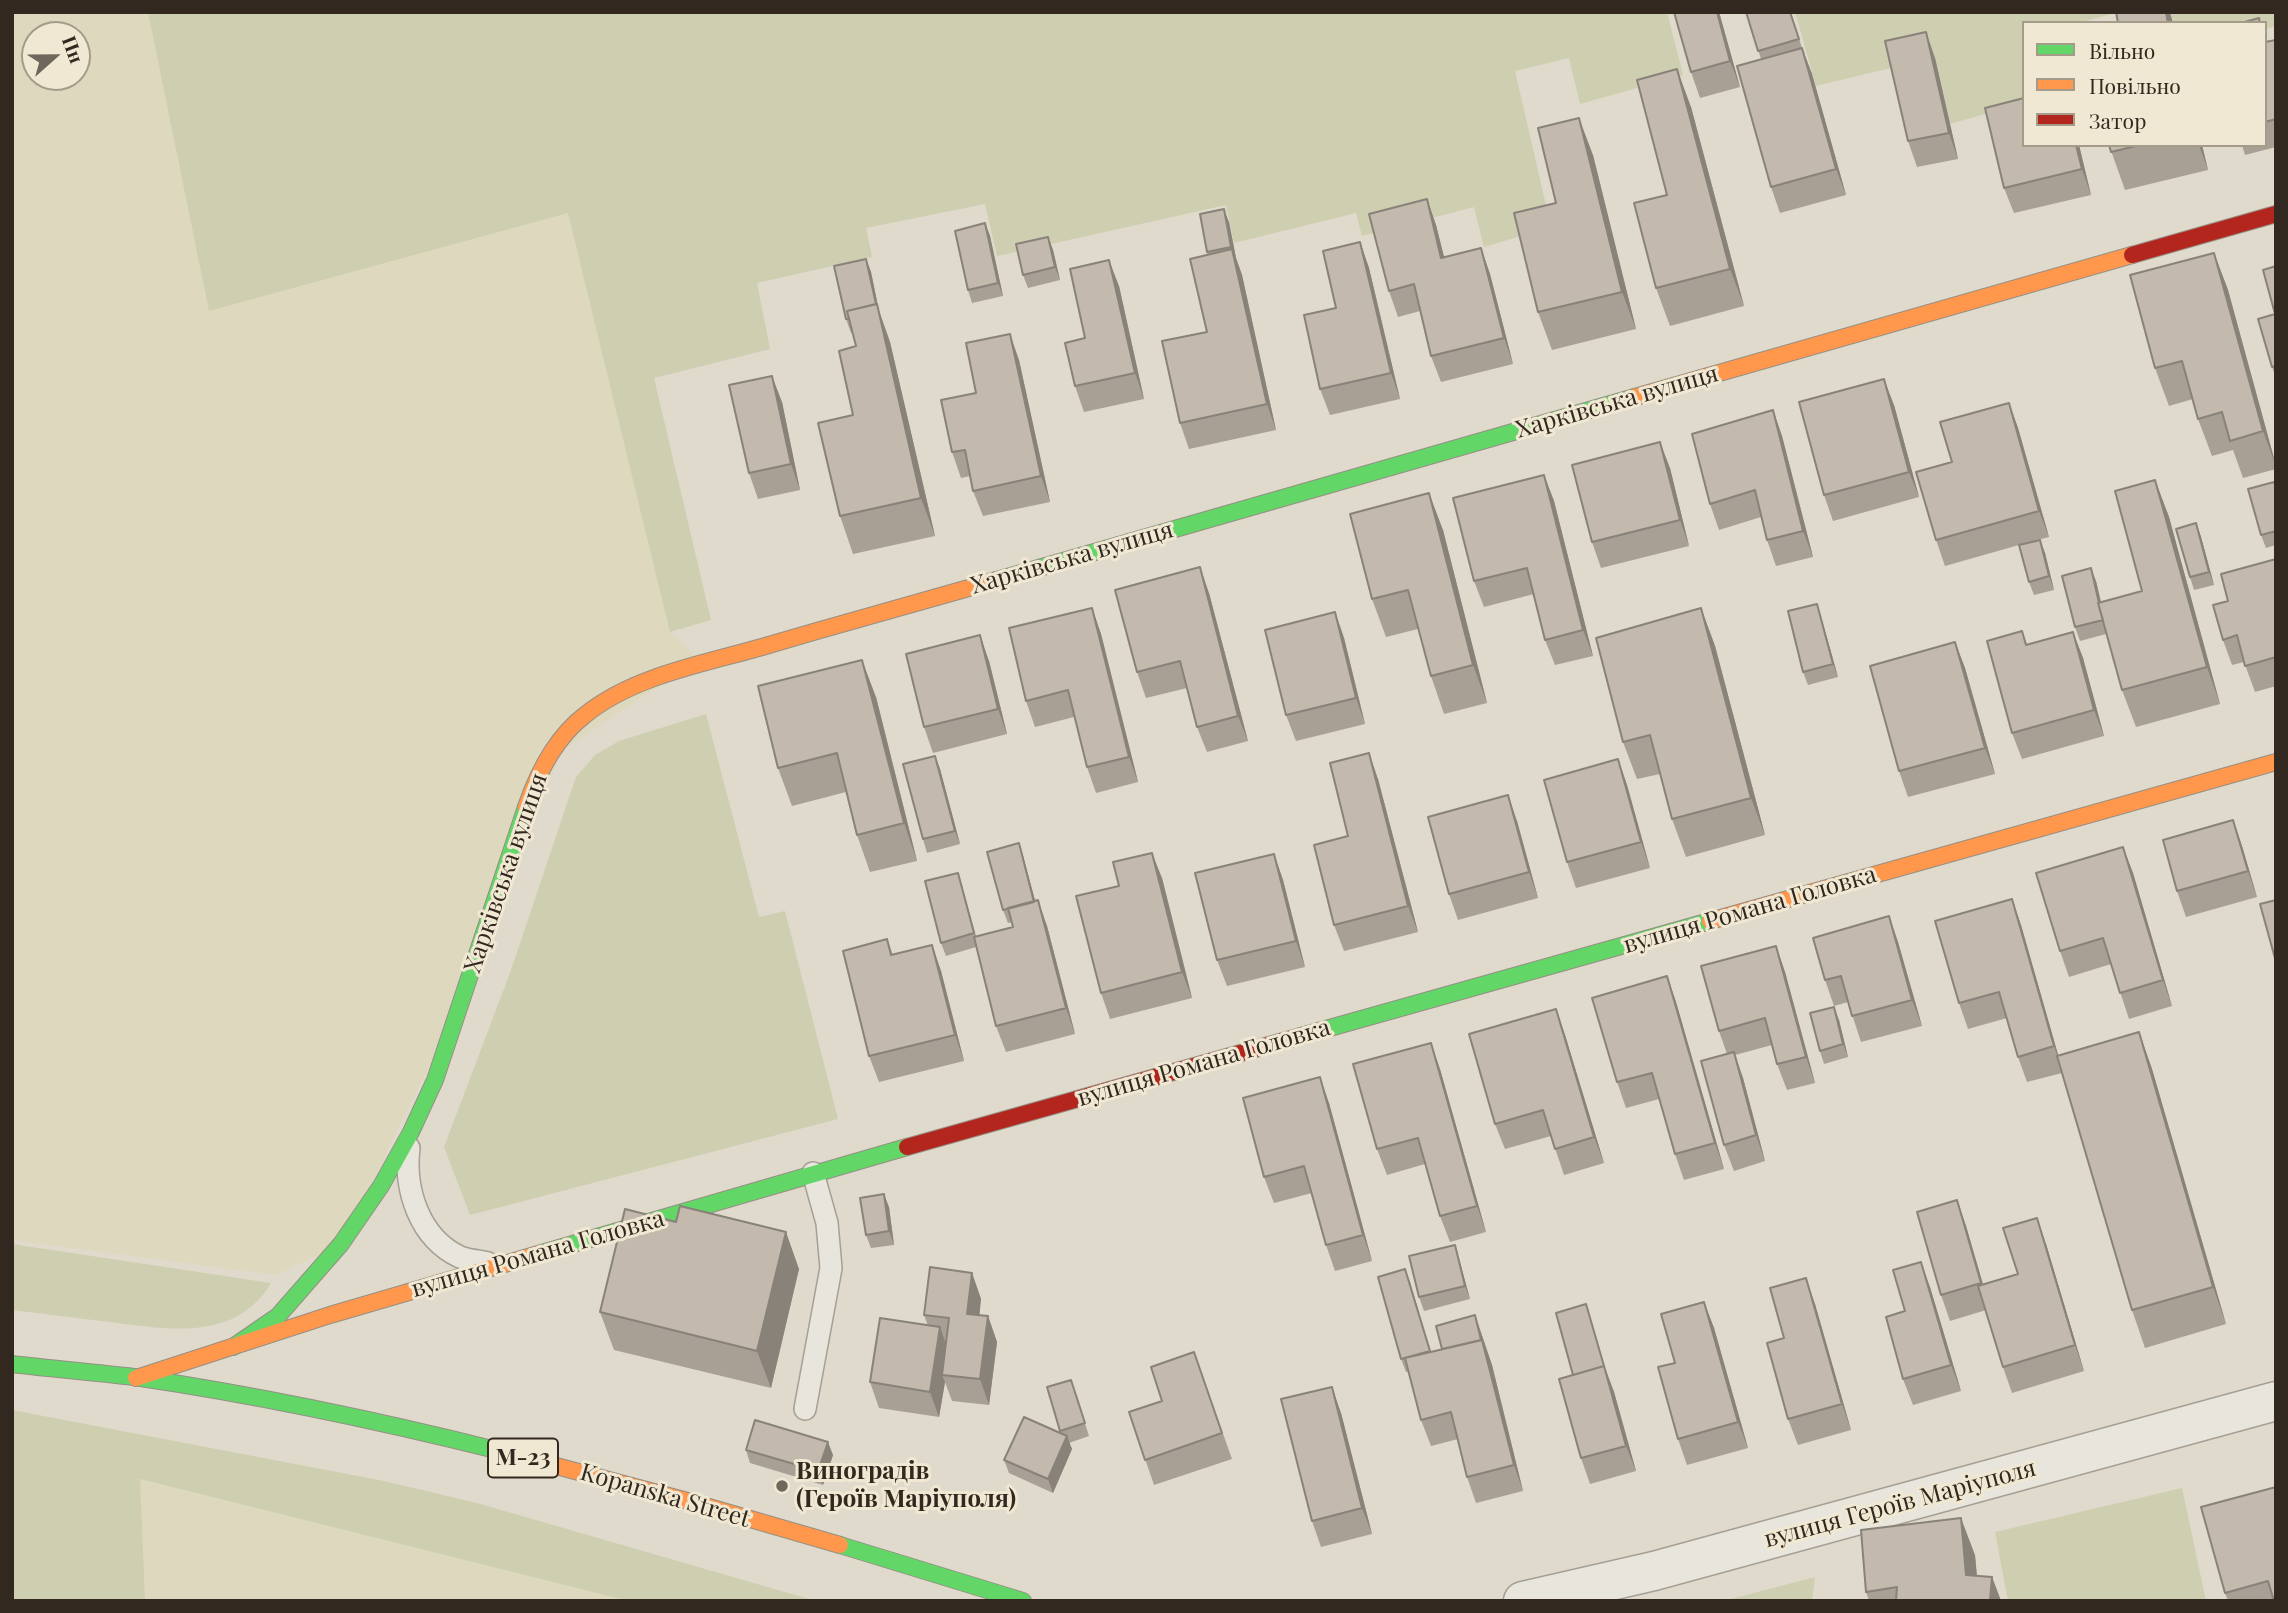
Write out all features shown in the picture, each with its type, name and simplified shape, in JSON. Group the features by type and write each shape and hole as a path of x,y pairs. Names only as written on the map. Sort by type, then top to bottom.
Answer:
{"main road":[{"name":"Харківська вулиця","path":"233,1347 278,1316 307,1285 341,1244 382,1186 435,1080 534,783 551,752 571,727 601,704 669,675 712,661 2276,214"},
{"name":"вулиця Романа Головка","path":"136,1378 495,1265 2276,762"},
{"name":"Kopanska Street","path":"12,1364 136,1378 371,1422 572,1470 835,1543 1023,1601"}],"street":[{"name":"вулиця Героїв Маріуполя","path":"1524,1601 1654,1572 2276,1401"}],"lane":[{"path":"411,1132 407,1165 410,1191 420,1216 435,1239 460,1256 495,1265"},
{"path":"805,1409 831,1268 827,1223 813,1174"}],"shaded area":[{"path":"12,12 148,12 209,311 568,213 671,632 707,668 670,679 561,751 474,975 341,1244 275,1275 12,1240"},
{"path":"139,1479 629,1601 145,1601"}],"green space":[{"path":"148,12 1667,12 1683,75 1580,104 1569,58 1515,71 1551,227 1484,247 1474,207 1362,236 1356,213 1234,243 1226,205 997,256 985,204 866,228 872,257 757,283 770,349 654,378 711,620 670,632 568,213 209,311"},
{"path":"1795,12 2119,12 2085,21 2022,21 2022,104 1950,124 1895,67 1816,86"},
{"path":"2171,12 2276,12 2276,26 2267,28 2267,21 2173,21"},
{"path":"706,714 759,917 785,911 838,1119 470,1215 444,1147 510,973 576,777 595,755 619,741"},
{"path":"12,1244 271,1283 256,1302 239,1315 219,1324 198,1328 154,1327 12,1310"},
{"path":"12,1410 384,1481 477,1503 816,1601 629,1601 140,1479 145,1601 12,1601"},
{"path":"2182,1488 2206,1601 2008,1601 1995,1532"},
{"path":"1815,1577 1812,1601 1723,1601"}],"building":[{"path":"1674,12 1717,12 1730,61 1691,72"},
{"path":"1746,12 1790,12 1799,39 1758,51"},
{"path":"2116,12 2166,12 2168,21 2118,21"},
{"path":"1926,32 1949,133 1908,141 1885,41"},
{"path":"2276,40 2276,119 2267,121 2267,42"},
{"path":"1802,48 1836,169 1771,187 1737,66"},
{"path":"1677,69 1730,269 1656,288 1634,203 1667,195 1637,80"},
{"path":"2022,99 2022,147 2076,147 2082,169 2004,188 1985,108"},
{"path":"1579,118 1622,292 1538,312 1514,213 1556,203 1538,128"},
{"path":"2110,147 2132,147 2111,152"},
{"path":"1427,199 1441,258 1481,248 1504,338 1431,356 1414,284 1389,291 1369,214"},
{"path":"1224,209 1231,247 1207,252 1200,214"},
{"path":"985,223 998,283 968,290 955,231"},
{"path":"1048,237 1055,267 1023,275 1016,244"},
{"path":"1360,242 1391,373 1320,389 1304,315 1336,308 1323,251"},
{"path":"1232,249 1267,404 1180,423 1162,341 1207,332 1190,259"},
{"path":"2214,253 2263,431 2230,441 2222,412 2198,419 2182,361 2155,368 2130,275"},
{"path":"866,259 876,304 847,311 849,319 846,319 834,266"},
{"path":"1109,260 1135,373 1075,386 1065,343 1085,338 1070,269"},
{"path":"2276,266 2276,366 2272,367 2258,319 2275,314 2263,270"},
{"path":"877,304 921,498 840,516 818,423 853,415 839,351 856,346 847,311"},
{"path":"1010,334 1041,476 973,491 965,450 952,452 941,400 976,393 966,343"},
{"path":"772,376 791,464 749,473 729,385"},
{"path":"1884,379 1909,472 1824,495 1799,402"},
{"path":"2009,403 2039,511 1936,540 1916,472 1952,462 1940,422"},
{"path":"1773,410 1803,531 1767,540 1755,490 1710,504 1692,434"},
{"path":"1660,442 1680,520 1592,542 1572,465"},
{"path":"1544,475 1583,630 1545,640 1527,568 1474,581 1453,498"},
{"path":"2155,480 2207,667 2122,690 2098,603 2142,591 2115,491"},
{"path":"2274,482 2276,531 2261,535 2248,489"},
{"path":"1429,493 1473,665 1431,676 1408,590 1372,599 1350,514"},
{"path":"2196,523 2209,572 2190,577 2176,529"},
{"path":"2040,540 2049,576 2029,582 2019,545"},
{"path":"2276,559 2276,657 2245,666 2237,635 2223,640 2213,605 2228,601 2221,574"},
{"path":"1200,567 1238,716 1197,727 1180,661 1137,672 1115,590"},
{"path":"2091,568 2103,620 2075,627 2062,576"},
{"path":"1817,604 1833,664 1803,672 1788,611"},
{"path":"1092,608 1129,757 1087,767 1068,690 1026,701 1009,628"},
{"path":"1701,608 1751,798 1672,819 1650,735 1623,742 1596,638"},
{"path":"1335,612 1356,698 1286,715 1265,630"},
{"path":"2022,631 2026,645 2073,632 2094,710 2012,733 1987,641"},
{"path":"980,635 998,709 924,727 906,654"},
{"path":"1955,642 1985,748 1899,771 1870,666"},
{"path":"862,660 904,823 857,835 837,753 778,768 758,686"},
{"path":"1369,753 1408,906 1334,925 1314,845 1348,836 1330,763"},
{"path":"935,756 955,831 923,839 903,764"},
{"path":"1618,759 1641,842 1567,862 1544,780"},
{"path":"1508,795 1529,872 1449,894 1428,817"},
{"path":"2233,820 2248,871 2177,891 2163,840"},
{"path":"1019,843 1034,902 1003,910 987,852"},
{"path":"2123,847 2163,980 2120,993 2103,938 2060,951 2036,873"},
{"path":"1152,853 1182,972 1101,993 1076,896 1119,886 1113,862"},
{"path":"1274,854 1296,941 1217,960 1195,873"},
{"path":"958,873 974,933 941,943 925,881"},
{"path":"2012,899 2054,1046 2018,1057 1999,992 1959,1003 1935,921"},
{"path":"1038,900 1066,1008 996,1026 974,937 1013,927 1008,908"},
{"path":"2276,900 2276,962 2260,904"},
{"path":"1889,916 1912,1000 1852,1016 1841,976 1825,980 1813,938"},
{"path":"887,939 891,955 932,945 955,1035 869,1056 843,951"},
{"path":"1776,946 1806,1057 1777,1064 1765,1018 1719,1031 1701,966"},
{"path":"1667,976 1715,1143 1675,1154 1652,1073 1617,1082 1592,998"},
{"path":"1834,1007 1843,1044 1820,1051 1810,1013"},
{"path":"1556,1009 1594,1137 1555,1149 1543,1110 1495,1124 1469,1034"},
{"path":"2139,1032 2213,1287 2132,1310 2057,1056"},
{"path":"1431,1043 1477,1206 1440,1216 1418,1138 1377,1149 1353,1064"},
{"path":"1734,1052 1756,1135 1724,1145 1701,1061"},
{"path":"1320,1077 1363,1235 1326,1245 1304,1166 1264,1177 1243,1098"},
{"path":"884,1194 889,1231 866,1235 860,1198"},
{"path":"1957,1200 1981,1283 1941,1295 1917,1212"},
{"path":"680,1206 786,1232 757,1351 600,1312 625,1209 676,1222"},
{"path":"2037,1218 2075,1345 2003,1367 1978,1286 2018,1274 2003,1228"},
{"path":"1455,1245 1465,1286 1419,1297 1409,1256"},
{"path":"1921,1262 1951,1365 1903,1379 1886,1317 1905,1311 1893,1270"},
{"path":"930,1267 972,1273 967,1314 988,1316 980,1379 942,1375 949,1318 924,1315"},
{"path":"1405,1269 1430,1351 1401,1359 1378,1277"},
{"path":"1806,1278 1842,1404 1788,1419 1767,1343 1784,1338 1770,1288"},
{"path":"1704,1302 1738,1422 1678,1439 1658,1367 1675,1363 1661,1314"},
{"path":"1586,1304 1604,1366 1573,1375 1556,1313"},
{"path":"1475,1315 1481,1340 1442,1349 1436,1326"},
{"path":"880,1318 940,1327 930,1392 870,1382"},
{"path":"1482,1340 1514,1465 1467,1477 1451,1412 1421,1420 1405,1358"},
{"path":"1194,1352 1222,1433 1145,1460 1129,1412 1162,1401 1151,1367"},
{"path":"1604,1366 1626,1446 1581,1458 1559,1379"},
{"path":"1071,1380 1085,1423 1060,1431 1047,1387"},
{"path":"1332,1387 1362,1508 1312,1521 1281,1399"},
{"path":"1024,1417 1067,1436 1048,1479 1004,1460"},
{"path":"755,1420 828,1442 818,1471 746,1450"},
{"path":"2276,1487 2276,1601 2268,1581 2225,1593 2201,1507"},
{"path":"1961,1518 1966,1575 1992,1577 1990,1600 1998,1601 1896,1601 1897,1587 1866,1592 1861,1530"}],"traffic: fast":[{"path":"997,580 1635,397"},
{"path":"233,1347 278,1316 341,1244 381,1186 411,1132 435,1080 526,807"},
{"path":"1301,1036 1710,921"},
{"path":"542,1253 907,1147"},
{"path":"12,1364 134,1377 272,1400 500,1451"},
{"path":"840,1545 1023,1601"}],"traffic: slow":[{"path":"1635,397 2132,255"},
{"path":"526,807 542,769 565,734 585,715 625,690 669,673 997,580"},
{"path":"1710,921 2276,762"},
{"path":"136,1378 330,1315 542,1253"},
{"path":"500,1451 840,1545"}],"traffic: jam":[{"path":"2132,255 2276,214"},
{"path":"907,1147 1301,1036"}],"place":[{"name":"Виноградів (Героїв Маріуполя)","path":"782,1486"}]}
